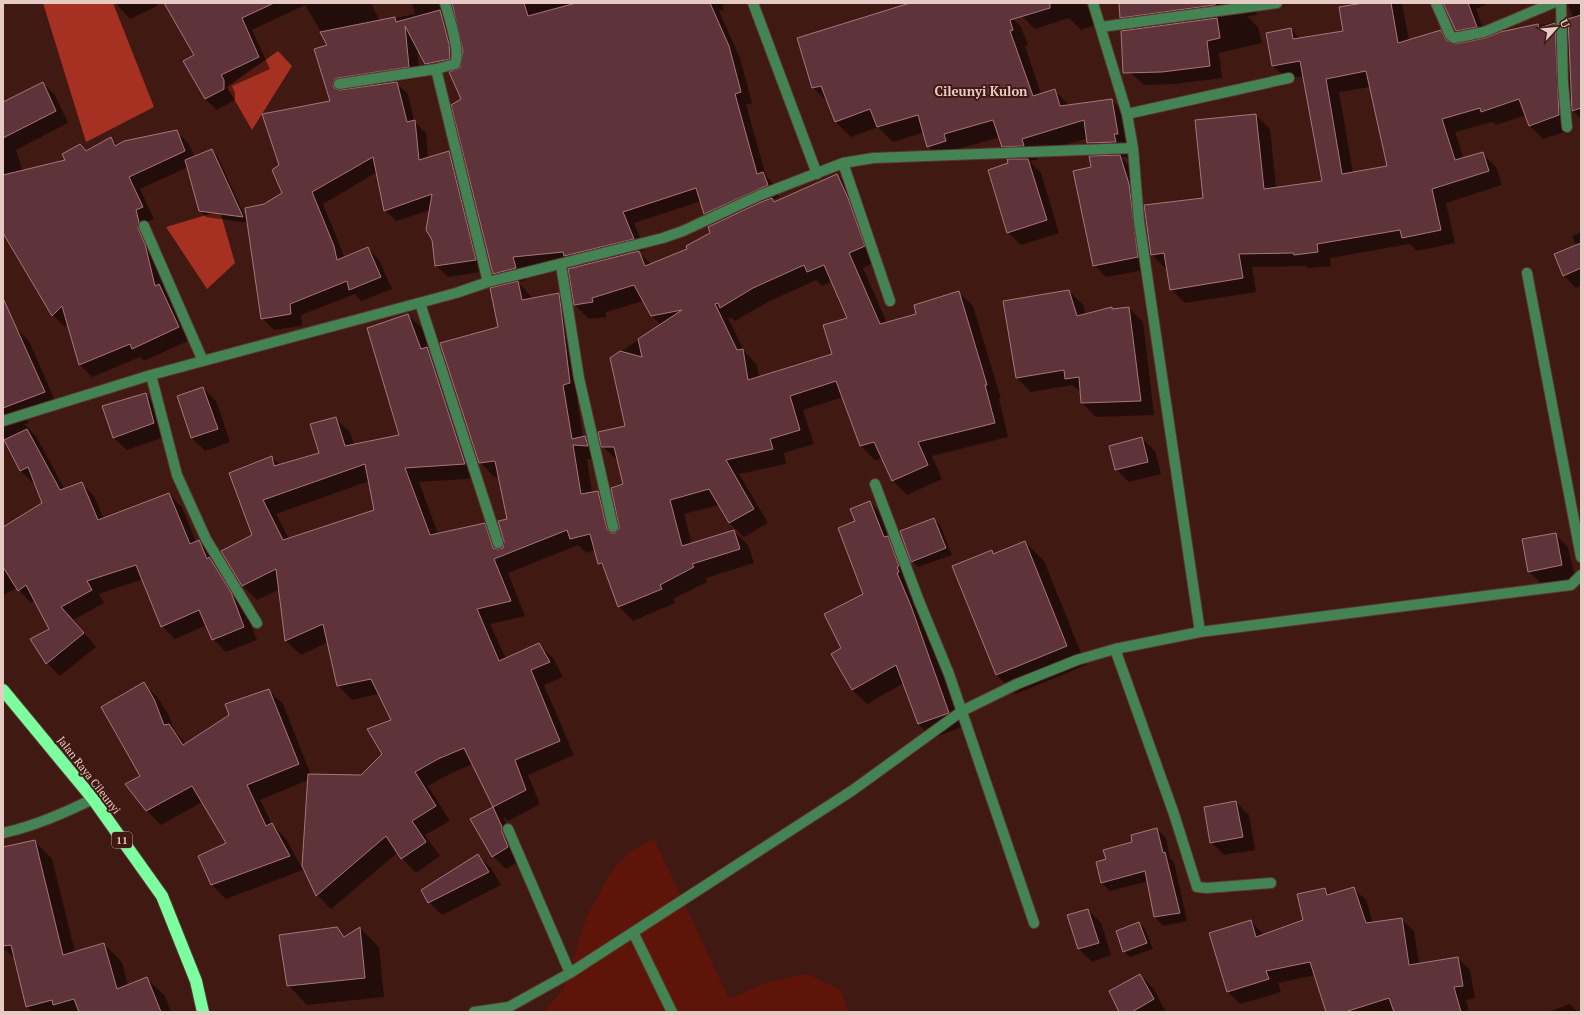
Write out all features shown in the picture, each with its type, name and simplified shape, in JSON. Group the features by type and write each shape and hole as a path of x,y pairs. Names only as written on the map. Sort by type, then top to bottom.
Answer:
{"highway":[{"name":"Jalan Raya Cileunyi","path":"3,690 93,800 162,896 196,981 203,1012"}],"street":[{"path":"339,84 436,69 455,64 457,60 456,48 445,3"},
{"path":"753,3 817,174"},
{"path":"1093,3 1127,114 1133,148 1140,221 1200,632"},
{"path":"1101,27 1277,3"},
{"path":"1436,3 1450,35 1454,38 1484,32 1553,3"},
{"path":"1562,3 1563,83 1567,127"},
{"path":"436,69 488,282"},
{"path":"1127,114 1288,78"},
{"path":"3,421 151,375 420,303 488,282 561,265 663,238 683,231 758,196 843,163 873,158 1133,148"},
{"path":"843,163 890,301"},
{"path":"144,226 203,361"},
{"path":"561,265 579,378 613,527"},
{"path":"1527,273 1581,557"},
{"path":"420,303 498,543"},
{"path":"151,375 177,475 206,539 257,623"},
{"path":"875,484 962,711 1034,923"},
{"path":"474,1012 509,1006 570,973 853,790 962,711 1017,684 1077,660 1115,649 1200,632 1571,585 1581,575"},
{"path":"1115,649 1174,814 1197,887 1207,888 1271,883"},
{"path":"3,833 24,829 64,814 93,800"},
{"path":"508,828 570,973"},
{"path":"633,932 672,1012"}],"shaded area":[{"path":"43,3 113,3 154,107 86,142"},
{"path":"278,51 292,66 252,130 227,87"},
{"path":"220,211 235,263 207,289 166,227"},
{"path":"654,839 729,999 768,982 807,974 840,990 848,1012 544,1012 564,988 587,916 610,874 629,852"}],"building":[{"path":"164,3 274,3 242,18 259,57 221,75 224,80 224,89 205,99 183,61 194,55"},
{"path":"452,3 524,3 528,16 576,3 710,3 729,46 741,92 735,94 757,174 763,172 768,185 704,214 696,188 623,212 634,239 564,256 563,252 513,257 516,268 493,274 451,105 461,99 449,72 460,68 463,51"},
{"path":"910,3 1050,3 1050,8 1010,20 1013,30 1010,31 1033,96 1055,89 1060,106 1112,99 1118,134 1114,134 1116,142 1087,143 1084,120 1022,139 1024,146 1002,147 993,120 944,134 946,141 927,147 918,115 877,127 870,109 835,122 821,86 812,88 797,38"},
{"path":"1119,3 1215,3 1215,5 1120,18"},
{"path":"1363,3 1391,3 1398,43 1441,30 1446,40 1455,44 1538,24 1539,28 1555,23 1559,115 1529,126 1519,99 1481,112 1480,108 1442,119 1455,160 1483,152 1489,171 1432,189 1441,230 1402,238 1400,230 1317,244 1318,252 1294,255 1293,253 1239,254 1243,278 1170,290 1164,253 1151,255 1144,205 1203,198 1195,120 1256,114 1264,189 1322,181 1300,61 1272,66 1266,33 1291,28 1293,39 1343,31 1339,7","holes":["1366,71 1387,166 1342,174 1326,79"]},
{"path":"1443,3 1468,3 1477,27 1456,31"},
{"path":"440,10 449,44 450,59 425,64 405,26 409,67 338,78 335,79 333,85 334,88 340,90 397,82 407,122 415,120 419,160 449,151 476,260 435,266 432,240 426,230 432,194 384,211 373,157 312,192 334,246 337,260 368,247 381,277 349,290 347,281 290,304 291,314 261,319 245,208 264,204 282,193 272,170 279,165 262,114 330,101 314,49 327,45 320,32 395,17 396,22"},
{"path":"1581,15 1581,108 1572,111 1568,19"},
{"path":"1217,18 1220,38 1207,41 1210,66 1162,72 1123,73 1121,31"},
{"path":"43,82 56,111 3,138 3,102"},
{"path":"177,130 185,151 129,177 143,207 136,210 139,222 138,228 145,244 155,286 159,284 179,327 132,349 130,344 79,365 62,306 52,316 3,233 3,175 65,160 62,154 80,144 86,151 111,137 115,146 124,141"},
{"path":"212,149 243,217 199,211 185,160"},
{"path":"1120,155 1129,184 1138,257 1093,266 1073,171 1091,167 1089,156"},
{"path":"1007,159 1028,159 1047,220 1007,233 988,170 1008,163"},
{"path":"837,174 848,198 865,246 849,253 880,324 916,314 914,305 959,291 987,385 985,385 995,423 918,442 928,465 892,481 874,442 860,446 836,381 790,396 800,430 770,439 773,449 726,460 754,509 729,523 709,489 670,500 682,546 734,530 740,549 692,564 694,567 660,585 662,589 618,607 602,563 598,564 590,534 570,539 567,530 494,559 511,601 477,609 499,661 539,643 550,662 531,670 560,741 515,760 526,790 493,807 464,748 438,759 415,772 436,806 412,821 426,842 401,859 386,836 316,896 302,866 308,774 361,775 382,754 367,729 391,720 371,679 337,686 323,624 285,641 276,569 242,586 221,551 252,535 229,473 272,456 274,466 319,453 310,424 336,417 345,446 399,435 367,328 408,314 421,349 427,347 465,464 405,468 430,535 485,523 493,548 503,548 504,541 498,521 507,519 495,461 479,463 440,343 498,327 490,288 518,281 522,300 559,293 570,383 563,385 572,439 585,436 588,446 573,445 581,494 598,491 607,529 611,533 615,533 619,529 619,526 611,488 623,484 614,447 601,447 598,432 625,426 610,358 620,351 642,357 638,339 682,310 651,316 634,285 592,298 593,302 574,305 568,269 639,251 645,266 687,249 686,246 710,233 708,227 761,202 772,198 774,202","holes":["804,265 807,272 824,265 847,318 823,325 832,354 748,380 743,349 737,350 715,304 718,303 720,308 753,288","365,464 374,510 283,540 263,500"]},
{"path":"1581,243 1581,268 1563,276 1554,254"},
{"path":"1069,290 1077,316 1112,307 1112,309 1129,307 1141,401 1081,403 1079,377 1065,379 1064,370 1016,378 1003,301"},
{"path":"3,298 45,392 3,408"},
{"path":"203,387 218,429 191,438 177,396"},
{"path":"146,393 154,423 113,438 102,406"},
{"path":"27,429 60,490 82,482 98,520 169,493 190,544 199,540 207,559 209,557 231,592 244,627 212,640 199,610 161,627 136,565 87,581 92,590 61,607 84,633 46,664 30,639 49,629 26,585 18,591 3,567 3,527 42,503 28,467 20,471 4,440"},
{"path":"1142,437 1148,462 1115,470 1109,446"},
{"path":"870,501 884,537 888,536 899,566 897,567 899,572 897,573 911,606 949,713 918,724 896,665 852,690 831,654 841,648 824,614 863,594 838,528 855,521 850,509"},
{"path":"934,518 946,548 911,562 900,531"},
{"path":"1556,533 1562,565 1528,572 1522,539"},
{"path":"1025,541 1067,646 996,675 952,566 992,550 993,554"},
{"path":"144,682 154,699 164,725 169,724 183,745 229,715 225,704 269,689 299,764 247,785 266,826 272,823 290,856 211,885 198,856 226,843 192,786 146,811 125,784 140,776 101,707"},
{"path":"1236,801 1243,837 1210,843 1204,807"},
{"path":"493,807 502,827 502,832 508,847 492,857 470,819"},
{"path":"1157,828 1163,853 1165,852 1180,913 1154,917 1145,871 1101,883 1096,862 1106,859 1103,850 1132,842 1131,835"},
{"path":"35,840 63,955 104,943 117,989 147,977 161,1012 79,1012 74,999 53,1005 52,1000 26,1007 11,945 3,946 3,847"},
{"path":"478,854 489,872 428,903 421,890"},
{"path":"1354,887 1366,923 1402,918 1409,965 1458,957 1463,986 1454,987 1461,1012 1394,1012 1389,998 1345,1012 1326,1012 1310,962 1266,971 1269,979 1227,992 1209,933 1251,920 1256,937 1303,920 1297,894 1325,888 1327,895"},
{"path":"1088,909 1099,943 1078,949 1067,915"},
{"path":"1139,922 1147,943 1123,952 1116,931"},
{"path":"337,927 344,937 360,927 365,978 287,986 279,935"},
{"path":"1140,974 1154,999 1132,1012 1119,1012 1109,991"}],"district":[{"name":"Cileunyi Kulon","path":"981,91"}]}
